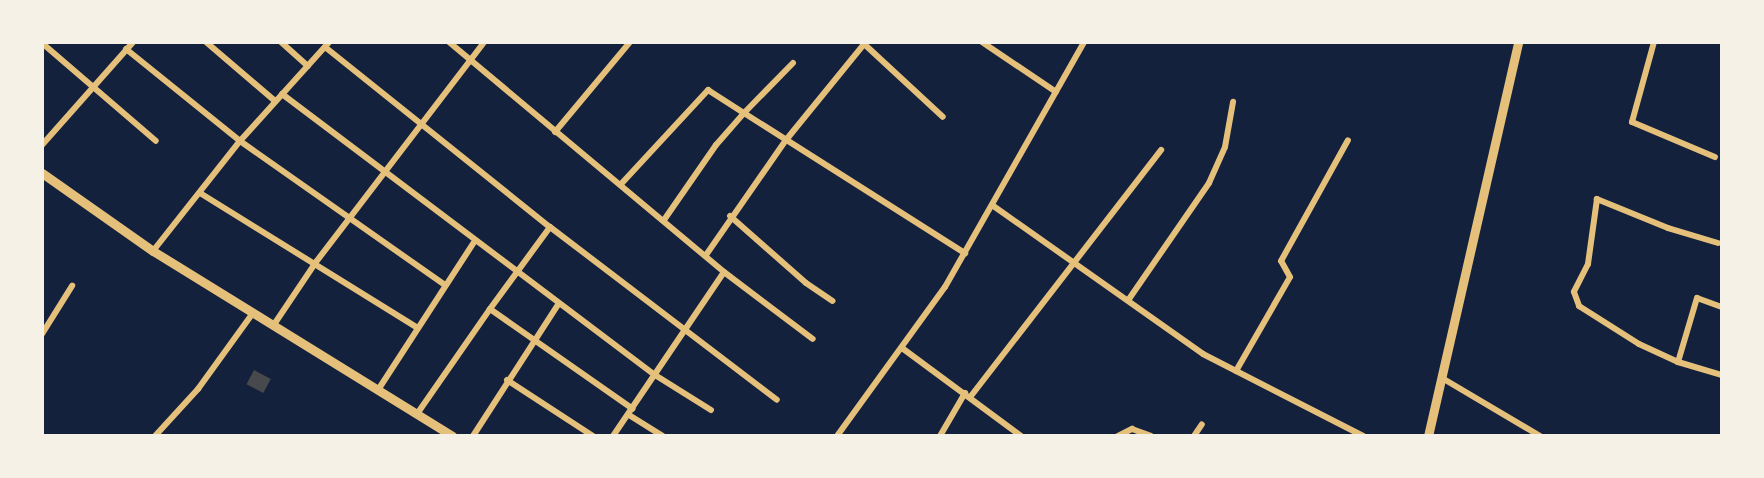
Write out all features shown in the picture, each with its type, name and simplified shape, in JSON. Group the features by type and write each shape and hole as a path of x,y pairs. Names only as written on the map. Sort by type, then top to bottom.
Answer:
{"main road":[{"path":"1428,436 1518,42"},
{"path":"42,173 153,251 453,436"}],"street":[{"path":"42,145 133,42"},
{"path":"206,42 275,101"},
{"path":"281,42 308,66"},
{"path":"449,42 555,132 622,183 723,272 813,339"},
{"path":"273,326 316,262 385,172 419,123 484,42"},
{"path":"555,132 630,42"},
{"path":"982,42 1056,92"},
{"path":"837,436 902,348 965,253 1083,42"},
{"path":"1654,42 1632,122 1714,157"},
{"path":"42,43 156,141"},
{"path":"706,255 730,216 786,140 863,43 943,117"},
{"path":"153,251 240,141 327,44 419,123 550,227 777,399"},
{"path":"126,50 240,141 445,285"},
{"path":"664,220 716,146 792,63"},
{"path":"622,183 708,90 858,189 965,253"},
{"path":"282,94 474,242 517,271 655,375 711,410"},
{"path":"1129,299 1209,183 1225,147 1233,102"},
{"path":"1236,371 1290,277 1281,261 1348,140"},
{"path":"940,436 968,394 1076,262 1161,150"},
{"path":"200,193 316,262 418,328"},
{"path":"1718,243 1668,228 1597,199 1588,264 1574,292 1579,306 1639,344 1678,362 1722,375"},
{"path":"992,205 1129,299 1203,354 1363,436"},
{"path":"730,216 806,282 833,301"},
{"path":"417,414 550,227"},
{"path":"378,390 474,242"},
{"path":"613,436 723,272"},
{"path":"42,334 72,286"},
{"path":"1678,362 1696,298 1722,307"},
{"path":"473,436 533,338 559,303"},
{"path":"490,309 533,338 662,436"},
{"path":"155,436 198,389 253,313"},
{"path":"902,348 968,394 1021,436"},
{"path":"1442,378 1540,436"},
{"path":"507,380 593,436"},
{"path":"1194,436 1202,424"},
{"path":"1118,436 1132,429 1151,436"}],"building":[{"path":"254,370 271,379 263,393 246,384"}]}
